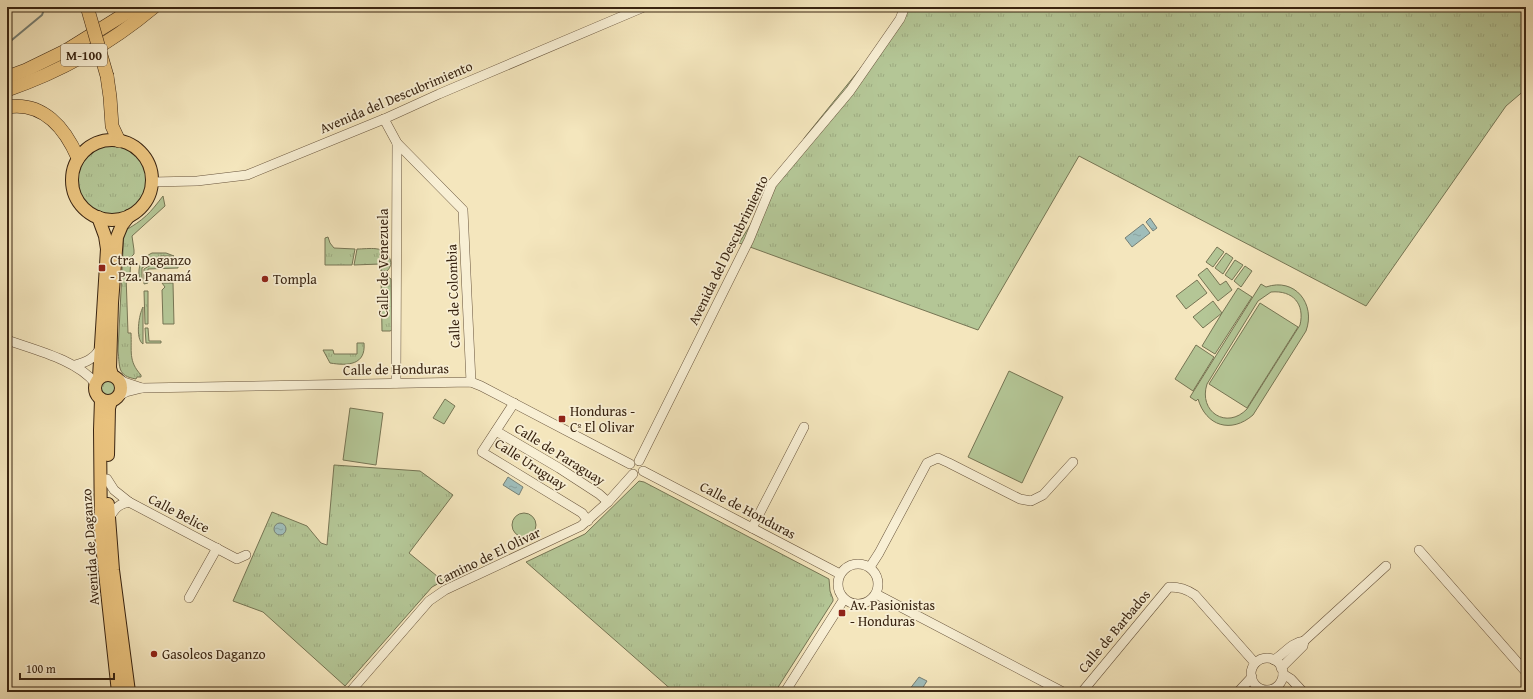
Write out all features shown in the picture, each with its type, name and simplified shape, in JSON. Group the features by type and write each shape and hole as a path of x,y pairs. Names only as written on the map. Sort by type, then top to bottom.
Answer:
{"highway":[{"path":"103,28 128,7"},
{"name":"M-100","path":"7,77 26,70 67,50 136,7"},
{"name":"M-100","path":"7,90 31,82 73,61 109,40 154,7"},
{"path":"87,8 107,76 112,126 120,140"},
{"path":"7,107 19,105 33,107 45,113 58,126 74,147 78,158"}],"main road":[{"path":"120,140 128,143 138,150 146,159 151,170 152,182 150,193 145,203 138,211 129,216 113,220 98,218 88,212 79,203 74,192 72,181 74,169 78,158 87,149 98,142 120,140"},
{"path":"98,218 105,236 107,249 96,394 110,399 121,387 110,368 117,236 122,225 129,216"},
{"path":"97,380 106,374 115,376"},
{"name":"Avenida de Daganzo","path":"110,399 107,480 109,518 113,570 129,692"},
{"name":"Avenida de Daganzo","path":"110,399 100,430 101,536 118,692"}],"street":[{"name":"Avenida del Descubrimiento","path":"152,182 197,181 247,175 384,119 644,7"},
{"name":"Avenida del Descubrimiento","path":"639,461 748,240 772,184 850,91 900,19 904,9 902,7"},
{"path":"384,119 397,143"},
{"name":"Calle de Colombia","path":"397,143 463,210 471,382"},
{"name":"Calle de Venezuela","path":"396,383 397,143"},
{"path":"7,340 75,365 97,380"},
{"path":"75,365 92,359 100,349"},
{"name":"Calle de Honduras","path":"115,376 124,382 142,388"},
{"name":"Calle de Honduras","path":"110,399 126,392 142,388 471,382 630,464"},
{"name":"Calle Uruguay","path":"514,403 482,452 582,513 588,521"},
{"path":"752,528 804,427"},
{"name":"Calle de Paraguay","path":"496,431 558,468 599,494 608,502"},
{"path":"870,567 928,463 938,458 944,460 1020,499 1031,501 1043,495 1073,462"},
{"path":"636,460 639,461 642,463 643,471 640,474 633,474 630,472 630,464 636,460"},
{"name":"Calle de Honduras","path":"643,471 840,574"},
{"name":"Camino de El Olivar","path":"350,692 429,601 445,590 582,526 608,502 633,474"},
{"name":"Calle Belice","path":"107,480 114,490 129,502 237,559 246,555"},
{"name":"Calle Belice","path":"109,518 119,505 129,502"},
{"name":"Calle Belice","path":"189,598 217,548"},
{"path":"1419,550 1526,672"},
{"path":"857,563 870,567 877,577 878,589 872,599 861,604 855,604 844,599 840,594 838,580 844,568 857,563"},
{"path":"1303,692 1292,679 1282,671 1279,664 1274,660 1265,658 1255,663 1252,670 1252,677 1260,690 1276,687 1281,681 1282,671 1303,646 1304,641 1386,566"},
{"name":"Calle de Barbados","path":"1082,692 1169,587 1186,589 1195,595 1255,663"},
{"path":"876,594 1063,692"},
{"path":"785,692 844,599"},
{"path":"1274,660 1298,642 1304,641"},
{"path":"1238,692 1252,677"}],"green space":[{"path":"910,7 1526,7 1526,89 1506,106 1366,306 1079,156 978,330 739,243 805,137"},
{"path":"106,145 120,145 133,151 142,160 146,166 148,180 146,194 138,205 127,213 120,215 106,215 99,213 88,205 80,194 78,187 78,173 80,166 88,155 99,147"},
{"path":"163,196 165,206 132,236 134,254 131,257 130,274 126,275 128,333 131,333 132,360 141,375 141,377 137,377 136,379 125,376 122,373 118,351 124,231 146,216"},
{"path":"328,237 334,248 355,249 352,265 325,265 325,238"},
{"path":"1217,247 1224,252 1213,267 1206,262"},
{"path":"371,248 381,250 388,255 391,261 389,269 387,271 381,271 380,264 354,265 357,249"},
{"path":"152,253 166,253 174,256 161,256 142,268 142,281 140,281 140,264 148,255"},
{"path":"1226,253 1233,258 1223,274 1215,268"},
{"path":"162,258 178,258 178,268 148,269 148,283 144,284 144,269"},
{"path":"1235,260 1243,265 1232,280 1225,275"},
{"path":"1245,266 1252,271 1241,287 1234,281"},
{"path":"1207,268 1220,285 1226,281 1232,290 1218,301 1198,275"},
{"path":"381,276 387,276 391,279 392,330 390,331 382,331"},
{"path":"1197,280 1207,293 1186,309 1176,296"},
{"path":"162,283 173,283 174,324 163,324 162,290 165,287"},
{"path":"1261,284 1266,287 1276,285 1286,286 1294,289 1301,295 1308,311 1306,331 1253,415 1245,421 1236,424 1220,424 1207,416 1198,399 1196,401 1190,397","holes":["1271,292 1286,293 1296,300 1301,311 1300,325 1247,409 1239,415 1231,418 1223,418 1216,415 1210,410 1207,403 1205,394 1207,384 1258,301"]},
{"path":"1238,288 1252,297 1215,354 1202,346"},
{"path":"144,291 148,291 148,324 145,324"},
{"path":"1213,301 1222,313 1203,328 1193,317"},
{"path":"1260,303 1298,327 1247,408 1209,384"},
{"path":"143,307 143,344 138,332 140,315"},
{"path":"145,328 148,328 149,341 161,341 161,343 146,343"},
{"path":"357,343 364,343 362,356 359,360 349,364 330,363 323,350 333,350 334,354 357,354"},
{"path":"1196,345 1214,357 1193,391 1175,379"},
{"path":"1009,371 1063,397 1022,483 968,457"},
{"path":"108,380 115,385 116,388 111,395 108,396 101,391 100,388 105,381"},
{"path":"445,399 455,406 444,424 433,418"},
{"path":"350,408 383,413 376,465 343,460"},
{"path":"334,465 420,471 453,495 409,553 443,581 432,587 345,686 263,612 233,601 272,512 307,526 321,543 327,545"},
{"path":"639,481 644,482 829,579 833,601 775,692 674,692 526,562 585,534"},
{"path":"524,513 533,516 536,525 533,534 524,537 515,534 512,525 515,516"}],"water":[{"path":"1150,218 1157,228 1153,231 1146,222"},
{"path":"1143,224 1150,233 1132,247 1125,238"},
{"path":"508,477 523,487 519,495 503,485"},
{"path":"278,523 282,523 286,529 282,535 278,535 274,531 274,527"},
{"path":"919,677 927,681 920,692 909,690"}],"waterway":[{"path":"7,44 42,15 45,7"}],"place":[{"name":"Ctra. Daganzo - Pza. Panamá","path":"102,268"},
{"name":"Tompla","path":"265,279"},
{"name":"Honduras - Cº El Olivar","path":"562,419"},
{"name":"Av. Pasionistas - Honduras","path":"842,613"},
{"name":"Gasoleos Daganzo","path":"154,654"}]}
